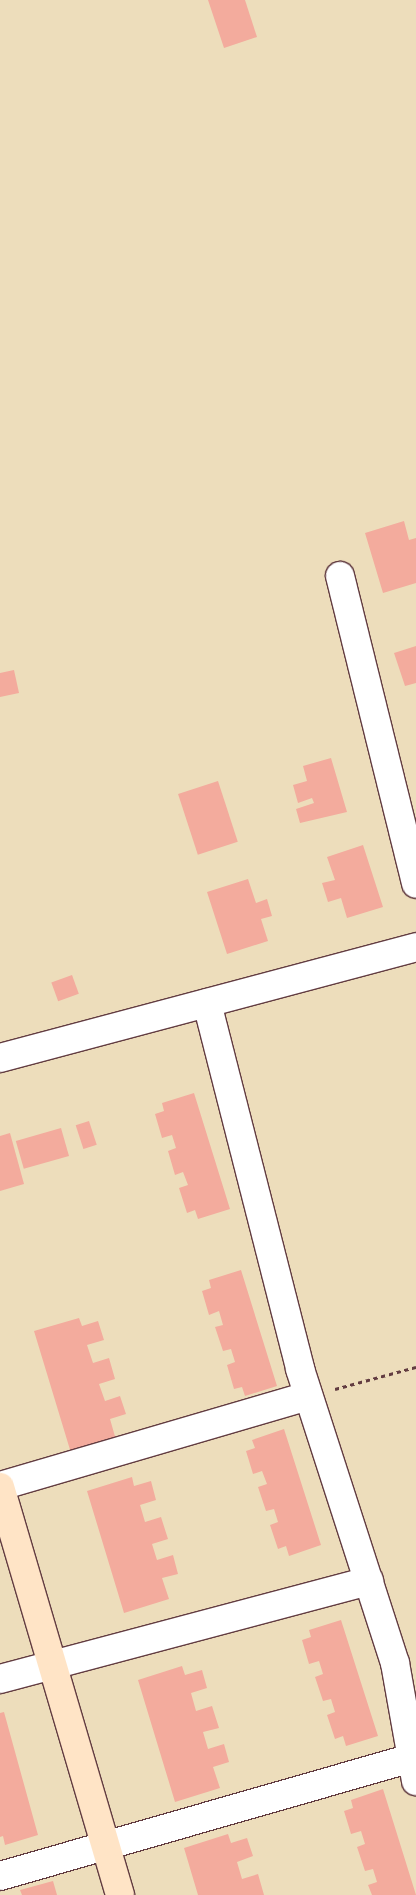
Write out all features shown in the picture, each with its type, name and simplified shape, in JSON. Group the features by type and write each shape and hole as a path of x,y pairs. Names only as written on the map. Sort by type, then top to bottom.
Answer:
{"street":[{"path":"340,576 416,884"},
{"path":"0,1058 416,947"},
{"path":"0,1876 107,1846 414,1769 395,1663 300,1369 207,1003"},
{"path":"120,1895 0,1487 308,1396"},
{"path":"0,1678 369,1581"}],"path":[{"path":"308,1396 416,1367"}],"building":[{"path":"208,0 245,0 257,37 224,48"},
{"path":"404,521 409,540 416,538 416,583 383,593 365,533"},
{"path":"416,646 416,683 405,686 394,653"},
{"path":"14,670 19,693 0,697 0,673"},
{"path":"331,758 347,812 300,823 296,809 314,803 312,798 298,803 293,785 307,781 303,766"},
{"path":"218,781 238,842 198,855 178,794"},
{"path":"363,845 383,907 347,918 341,898 328,902 322,883 335,880 327,857"},
{"path":"248,879 256,903 267,899 272,916 261,919 268,941 227,954 207,892"},
{"path":"72,975 79,994 58,1001 51,983"},
{"path":"194,1093 230,1209 198,1219 195,1210 187,1213 179,1188 188,1185 183,1172 175,1175 168,1151 176,1148 172,1135 162,1138 155,1114 164,1111 162,1103"},
{"path":"89,1121 97,1145 83,1149 76,1125"},
{"path":"61,1128 69,1156 24,1169 16,1141"},
{"path":"10,1133 24,1184 0,1191 0,1136"},
{"path":"241,1270 277,1386 245,1396 242,1387 234,1389 227,1365 235,1362 231,1349 223,1351 215,1327 223,1325 219,1311 209,1315 202,1291 211,1288 209,1280"},
{"path":"79,1318 82,1326 98,1321 104,1340 87,1345 93,1363 109,1358 115,1379 99,1384 105,1401 120,1396 126,1414 110,1419 116,1440 71,1453 34,1331"},
{"path":"284,1429 321,1545 289,1556 286,1546 278,1549 270,1525 278,1522 274,1509 266,1511 258,1487 267,1484 262,1471 253,1474 246,1451 255,1448 252,1440"},
{"path":"132,1477 134,1486 151,1481 156,1500 140,1505 145,1522 161,1517 168,1539 152,1544 157,1560 173,1555 178,1574 162,1578 169,1599 124,1613 87,1491"},
{"path":"341,1620 378,1736 346,1746 343,1736 335,1739 327,1715 335,1712 331,1699 323,1701 315,1677 323,1674 319,1661 309,1664 302,1640 311,1637 309,1630"},
{"path":"182,1666 185,1675 202,1670 207,1688 191,1693 196,1711 212,1706 219,1728 203,1732 208,1749 224,1744 229,1762 213,1767 220,1788 175,1802 138,1680"},
{"path":"4,1712 38,1835 5,1845 3,1836 0,1837 0,1713"},
{"path":"383,1789 416,1895 372,1895 368,1885 377,1882 373,1869 365,1871 357,1847 365,1844 361,1831 351,1834 344,1811 353,1808 351,1800"},
{"path":"228,1834 231,1843 247,1838 253,1856 237,1862 242,1879 258,1874 264,1895 198,1895 184,1848"},
{"path":"53,1881 57,1895 22,1895 20,1890"}]}
